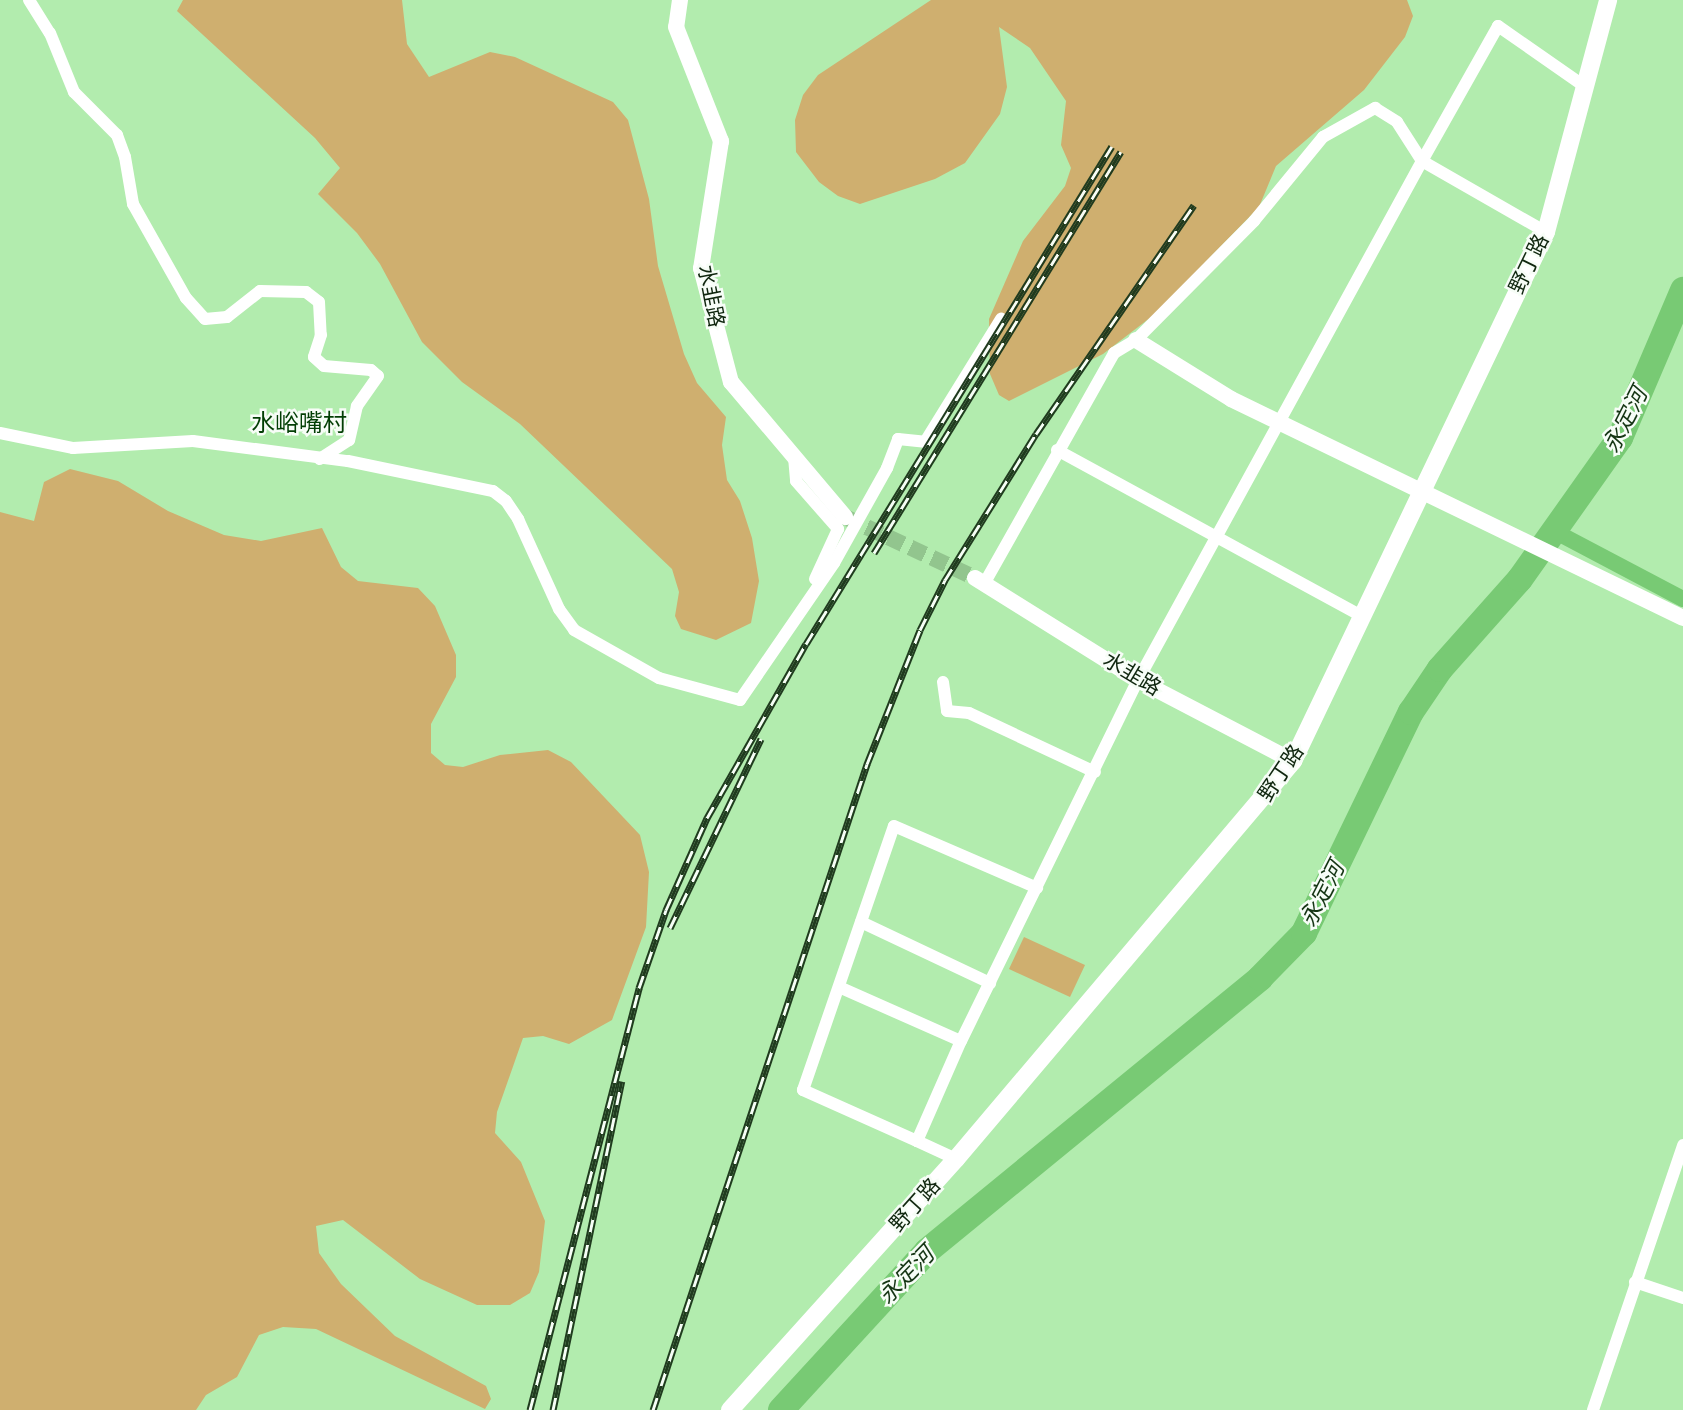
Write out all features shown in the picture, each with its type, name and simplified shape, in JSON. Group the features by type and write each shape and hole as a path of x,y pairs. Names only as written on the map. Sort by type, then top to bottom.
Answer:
{"main road":[{"name":"野丁路","path":"730,1410 956,1159 1293,761 1363,617 1429,491 1499,323 1546,232 1587,88 1608,0"}],"street":[{"path":"29,0 50,33 74,92 117,135 133,204 150,242 192,305 205,318 227,317 260,291 306,292 318,302 321,335 314,357 324,366 371,370 378,376 372,390 357,406 349,440 320,459"},
{"name":"水韭路","path":"680,0 676,27 721,141 701,268 731,382 845,517"},
{"path":"917,1141 961,1041 1138,680 1217,541 1498,26 1587,88"},
{"path":"980,581 1114,353 1136,340 1254,221 1323,137 1375,108 1397,122 1422,161 1546,232"},
{"path":"0,433 73,448 193,441 444,478 493,491 506,501 518,519 559,609 574,630 659,678 740,700 861,516 898,439 925,442 1000,319"},
{"path":"1136,340 1231,398 1429,491 1683,618"},
{"path":"1057,450 1217,541 1363,617"},
{"path":"794,457 796,481 838,529 811,594"},
{"name":"水韭路","path":"980,581 1138,680 1293,761"},
{"path":"943,682 947,711 969,713 1095,772"},
{"path":"956,1159 803,1090 894,826 1037,888"},
{"path":"861,922 990,983"},
{"path":"839,987 961,1041"},
{"path":"1593,1410 1683,1145"},
{"path":"1635,1282 1683,1298"}],"shaded area":[{"path":"183,0 402,0 407,44 429,77 490,52 515,57 613,102 628,120 649,199 658,266 684,354 697,383 726,417 722,445 727,480 740,501 752,538 759,581 751,623 716,640 681,629 675,616 679,592 672,569 520,424 462,382 422,342 380,264 357,233 318,194 340,168 315,138 177,11"},
{"path":"931,0 1407,0 1413,16 1405,37 1364,90 1276,166 1259,207 1155,314 1103,354 1009,401 999,395 990,374 989,319 1023,241 1065,186 1071,168 1061,145 1066,101 1030,48 999,27 1007,87 1000,114 965,163 935,179 860,204 838,196 819,182 796,152 795,120 803,95 818,75"},
{"path":"70,469 118,481 168,511 224,535 261,541 322,528 341,567 358,581 418,588 435,606 456,655 456,677 431,724 431,753 445,765 463,767 500,755 548,750 571,762 640,835 649,872 646,927 612,1020 569,1044 543,1036 523,1038 497,1112 495,1133 521,1162 545,1221 539,1272 530,1293 510,1305 477,1305 420,1279 343,1220 316,1226 319,1253 341,1284 395,1336 486,1386 491,1399 485,1409 316,1329 283,1327 259,1335 237,1377 206,1395 196,1410 0,1410 0,512 34,521 44,482"},
{"path":"1024,937 1085,965 1070,997 1009,969"}],"waterway":[{"name":"永定河","path":"781,1410 927,1251 1260,978 1304,933 1411,712 1440,669 1520,579 1620,438 1683,290"},
{"path":"1554,531 1683,599"}],"tunnel":[{"path":"845,517 975,578"}],"railway":[{"path":"530,1410 639,988 666,910 707,818 806,644 1112,146"},
{"path":"874,553 1121,152"},
{"path":"653,1410 867,764 920,630 945,580 1036,434 1194,205"},
{"path":"670,928 761,739"},
{"path":"553,1410 622,1081"}],"district":[{"name":"水峪嘴村","path":"299,423"}]}
